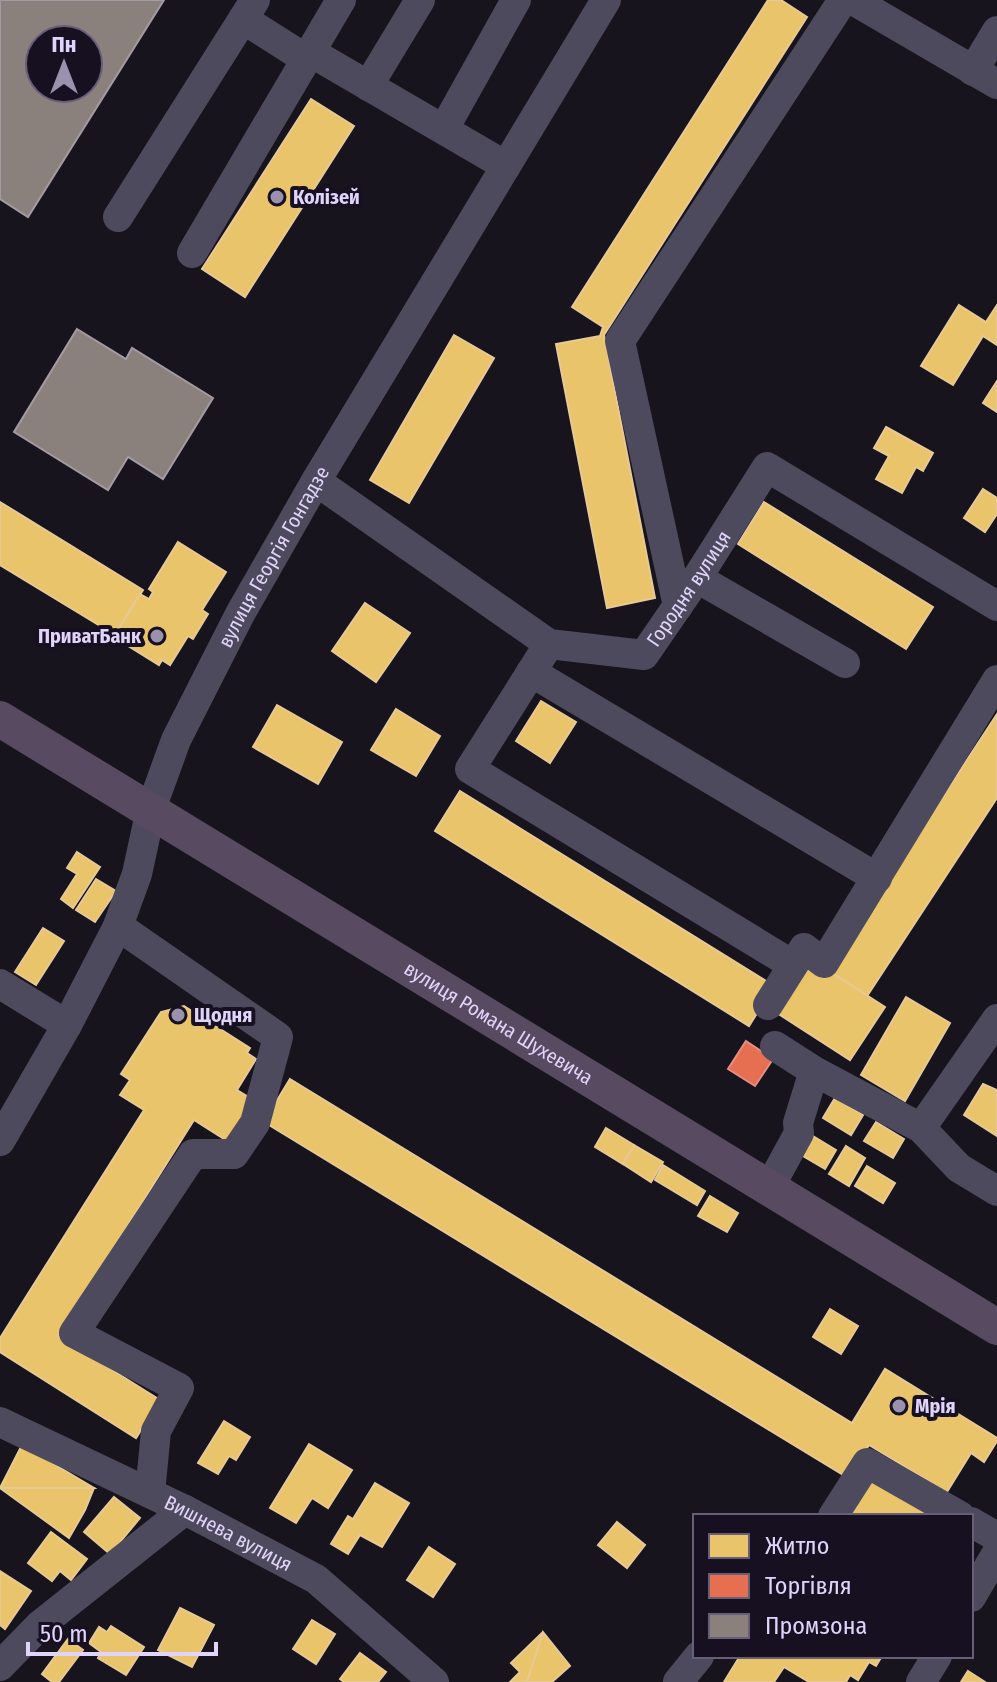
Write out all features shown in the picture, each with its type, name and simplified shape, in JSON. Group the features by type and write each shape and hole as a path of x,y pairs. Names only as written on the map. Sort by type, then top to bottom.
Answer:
{"main road":[{"name":"вулиця Романа Шухевича","path":"0,719 997,1327"}],"street":[{"path":"192,253 341,0"},
{"path":"368,86 420,0"},
{"path":"444,129 516,0"},
{"name":"вулиця Георгія Гонгадзе","path":"0,1141 67,1025 118,926 137,874 151,809 183,726 240,614 316,481 606,0"},
{"path":"678,606 620,341 843,0"},
{"path":"853,0 985,78 997,31"},
{"path":"118,217 249,10 295,52 319,57 506,166"},
{"name":"Городня вулиця","path":"316,481 549,644 644,655 767,467 997,606"},
{"path":"697,578 845,663"},
{"path":"549,644 470,769 793,965"},
{"path":"531,672 877,878"},
{"path":"768,1005 804,948 824,963 997,680"},
{"path":"118,926 278,1037 255,1123 234,1154 193,1154 74,1333 179,1388 156,1431 150,1493"},
{"path":"2,989 67,1025"},
{"path":"921,1128 997,1019"},
{"path":"775,1046 814,1071 921,1128 959,1168 997,1191"},
{"path":"769,1188 799,1133 798,1123 814,1071"},
{"name":"Вишнева вулиця","path":"0,1422 185,1510 316,1579 434,1682"},
{"path":"834,1514 867,1463 956,1514"},
{"path":"0,1666 40,1625 185,1510"},
{"path":"973,1523 997,1537"},
{"path":"973,1594 997,1553"},
{"path":"678,1682 697,1658"},
{"path":"921,1682 936,1658"}],"building: Житло":[{"path":"768,0 781,0 807,17 604,335 655,598 607,608 556,344 600,336 603,327 572,307"},
{"path":"311,99 354,126 245,297 202,269"},
{"path":"959,305 986,322 997,305 997,345 983,336 953,385 921,366"},
{"path":"454,335 494,358 409,503 370,480"},
{"path":"997,381 997,412 983,403"},
{"path":"886,427 933,453 923,471 916,467 902,493 876,479 889,456 874,448"},
{"path":"983,489 997,498 997,514 985,532 964,518"},
{"path":"0,502 143,590 115,635 0,565"},
{"path":"764,502 933,607 906,649 738,544"},
{"path":"178,542 226,572 202,610 208,614 193,639 188,636 170,665 162,660 159,665 125,644 128,640 116,633 140,594 149,599 153,592 149,589"},
{"path":"365,603 410,633 376,682 332,651"},
{"path":"541,701 576,722 550,763 516,741"},
{"path":"277,705 342,742 318,784 253,747"},
{"path":"396,709 440,736 416,776 371,750"},
{"path":"997,714 997,798 867,996 829,971"},
{"path":"460,791 774,986 749,1026 435,831"},
{"path":"77,852 100,867 73,908 61,899 77,874 67,868"},
{"path":"96,879 116,891 95,922 76,910"},
{"path":"43,928 64,941 36,985 15,972"},
{"path":"812,960 885,1007 850,1060 777,1013"},
{"path":"906,997 950,1023 905,1101 861,1075"},
{"path":"184,1006 250,1048 247,1053 256,1059 237,1090 255,1101 229,1142 194,1120 58,1336 160,1400 136,1438 0,1352 0,1338 144,1110 120,1095 130,1080 121,1074 161,1012"},
{"path":"290,1079 852,1423 885,1369 997,1438 997,1441 984,1462 971,1453 947,1492 869,1445 848,1478 264,1122"},
{"path":"983,1084 997,1090 997,1136 964,1115"},
{"path":"835,1098 863,1115 851,1135 823,1118"},
{"path":"876,1122 904,1139 893,1158 864,1141"},
{"path":"606,1128 634,1145 623,1164 595,1147"},
{"path":"808,1133 836,1150 825,1169 796,1152"},
{"path":"634,1145 663,1162 651,1182 623,1164"},
{"path":"846,1146 865,1158 849,1186 829,1174"},
{"path":"663,1165 705,1191 697,1205 655,1180"},
{"path":"867,1166 895,1183 883,1203 855,1186"},
{"path":"710,1196 738,1213 727,1232 698,1216"},
{"path":"830,1309 858,1326 841,1354 813,1337"},
{"path":"224,1421 250,1437 236,1460 229,1456 218,1474 198,1463"},
{"path":"309,1444 352,1470 328,1508 312,1498 296,1523 270,1508"},
{"path":"22,1445 94,1488 0,1488"},
{"path":"867,1478 928,1514 844,1514"},
{"path":"375,1483 409,1503 382,1547 360,1535 348,1554 331,1544 348,1516 353,1519"},
{"path":"0,1488 94,1488 69,1538"},
{"path":"114,1497 140,1518 110,1554 84,1532"},
{"path":"617,1522 645,1545 627,1568 598,1545"},
{"path":"51,1532 87,1559 71,1580 60,1571 52,1581 28,1563"},
{"path":"429,1547 455,1564 433,1597 407,1580"},
{"path":"0,1571 31,1591 5,1629 0,1625"},
{"path":"180,1608 214,1625 192,1667 158,1650"},
{"path":"312,1620 335,1634 316,1664 293,1649"},
{"path":"111,1626 144,1647 126,1675 98,1658 101,1652 89,1643 99,1627 107,1632"},
{"path":"543,1632 527,1682 510,1682 520,1672 511,1663"},
{"path":"543,1632 570,1666 552,1682 527,1682"},
{"path":"68,1639 83,1650 59,1682 52,1682 42,1674"},
{"path":"360,1653 386,1672 378,1682 344,1682 340,1679"},
{"path":"739,1658 881,1658 876,1666 869,1662 858,1680 850,1675 846,1682 809,1682 784,1667 774,1682 724,1682"},
{"path":"968,1671 985,1682 961,1682"}],"building: Торгівля":[{"path":"746,1041 773,1059 755,1086 728,1069"}],"building: Промзона":[{"path":"0,0 164,0 104,96 104,24 24,24 24,104 99,104 28,217 0,199"},
{"path":"77,329 126,359 132,348 213,398 163,479 128,457 108,490 14,432"}],"place":[{"name":"Колізей","path":"277,197"},
{"name":"ПриватБанк","path":"157,636"},
{"name":"Щодня","path":"178,1015"},
{"name":"Мрія","path":"899,1406"}]}
